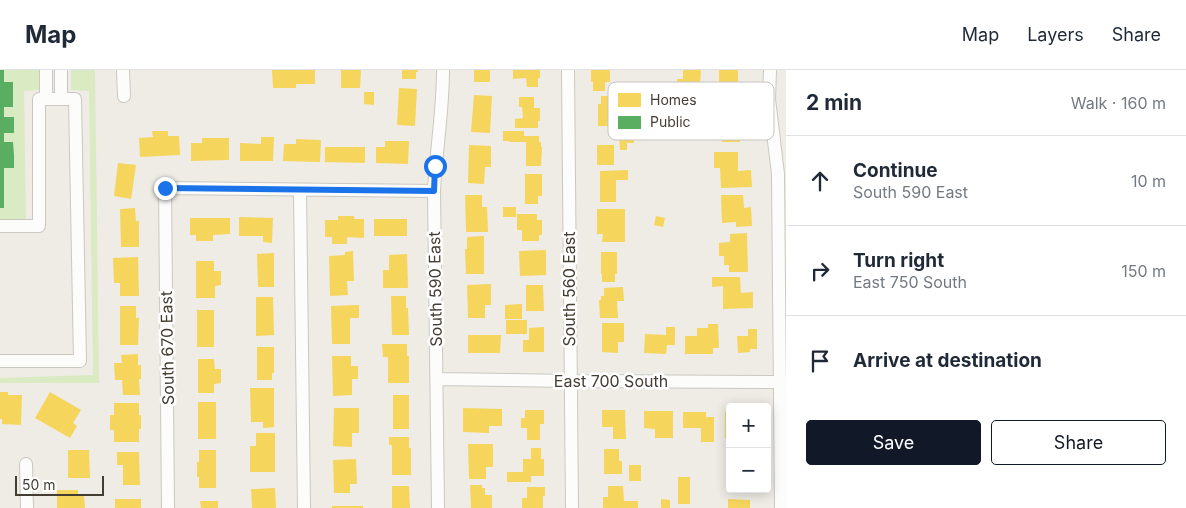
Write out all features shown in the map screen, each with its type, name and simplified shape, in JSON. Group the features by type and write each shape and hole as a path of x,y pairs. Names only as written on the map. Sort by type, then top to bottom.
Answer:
{"street":[{"path":"46,70 46,99"},
{"path":"61,70 62,98"},
{"path":"123,70 124,96"},
{"name":"South 590 East","path":"438,508 434,191 440,131 443,70"},
{"name":"South 560 East","path":"568,70 572,508"},
{"path":"0,226 39,226 39,99 75,99 80,360 0,361"},
{"path":"774,136 778,174 783,382 782,508"},
{"name":"South 670 East","path":"168,508 165,188 300,191"},
{"path":"304,508 300,191 434,191"},
{"name":"East 700 South","path":"437,379 783,382"},
{"path":"26,464 27,508"}],"green space":[{"path":"0,70 40,70 40,90 24,91 26,220 0,220"},
{"path":"71,70 95,70 99,383 0,383 0,378 93,375 89,91 71,90"}],"building: Homes":[{"path":"272,70 315,70 315,84 296,84 296,88 273,88"},
{"path":"341,70 361,70 360,88 341,88"},
{"path":"402,70 418,70 416,72 416,79 402,79"},
{"path":"474,70 490,70 490,82 474,82"},
{"path":"513,70 540,70 538,87 527,87 526,78 513,79"},
{"path":"591,70 610,70 610,82 605,82 605,91 593,91"},
{"path":"683,70 701,70 700,82 677,82 677,79 683,79"},
{"path":"719,70 738,70 738,82 719,82"},
{"path":"399,88 417,89 415,126 397,125"},
{"path":"364,92 374,92 374,105 364,104"},
{"path":"474,95 492,96 490,133 471,132"},
{"path":"601,96 608,96 608,126 598,126 598,104 601,104"},
{"path":"519,97 534,97 534,108 540,108 538,128 515,128 515,119 523,118 522,107 519,107"},
{"path":"152,131 168,131 168,136 179,136 180,155 140,157 139,138 153,137"},
{"path":"503,131 524,131 524,136 539,136 539,142 541,142 542,147 541,166 526,166 526,142 503,141"},
{"path":"261,137 274,137 273,161 240,161 240,143 261,144"},
{"path":"202,138 229,138 229,160 191,161 191,143 202,143"},
{"path":"296,139 321,140 320,162 283,161 284,144 296,144"},
{"path":"619,140 634,140 634,143 627,143 627,150 620,150"},
{"path":"722,140 740,140 740,142 722,142"},
{"path":"385,141 409,141 408,164 376,163 376,147 385,147"},
{"path":"469,145 491,146 491,167 485,167 484,184 468,183"},
{"path":"597,145 614,145 614,165 597,165"},
{"path":"325,147 365,147 365,163 325,162"},
{"path":"714,152 738,152 738,171 751,170 752,187 721,188 720,168 714,168"},
{"path":"118,163 136,165 131,199 114,196"},
{"path":"628,170 628,180 616,180 616,202 600,202 600,171"},
{"path":"525,174 542,174 542,196 538,196 538,204 525,204"},
{"path":"465,195 482,195 482,207 487,207 488,232 466,232"},
{"path":"721,195 743,195 744,208 751,207 752,226 736,227 736,222 722,223"},
{"path":"503,207 516,207 516,217 503,217"},
{"path":"135,208 136,221 139,221 139,247 121,247 120,209"},
{"path":"597,209 625,209 625,242 602,242 603,234 597,234"},
{"path":"517,214 537,214 537,220 542,220 542,235 539,235 539,241 522,241 522,230 517,230"},
{"path":"338,216 354,216 354,219 364,219 364,238 347,237 347,244 332,244 332,237 325,237 325,220 338,220"},
{"path":"656,216 665,218 663,227 654,225"},
{"path":"239,217 273,218 272,243 263,242 263,236 239,236"},
{"path":"190,218 230,218 230,234 213,235 213,241 196,241 196,235 190,235"},
{"path":"374,219 407,219 407,236 374,236"},
{"path":"747,233 748,272 729,272 729,265 724,265 724,256 719,256 719,243 730,242 730,234"},
{"path":"484,236 484,274 466,274 465,249 467,249 467,237"},
{"path":"546,250 546,275 520,276 519,251"},
{"path":"353,251 354,281 347,281 348,295 330,296 329,256 345,255 345,252"},
{"path":"601,252 617,252 615,282 602,282"},
{"path":"274,253 274,287 258,287 257,254"},
{"path":"407,254 408,288 383,288 383,270 389,270 389,255"},
{"path":"138,257 139,296 120,296 120,283 114,283 113,258"},
{"path":"196,261 214,261 214,271 221,271 221,285 215,286 215,298 196,298"},
{"path":"712,277 740,277 741,293 753,292 753,308 723,309 723,286 712,287"},
{"path":"491,284 491,305 485,305 485,318 468,318 467,285"},
{"path":"526,285 543,285 544,311 526,311"},
{"path":"623,287 624,301 617,301 618,318 600,318 599,300 601,300 601,296 604,296 604,288"},
{"path":"391,296 406,296 409,335 392,335"},
{"path":"256,297 273,297 274,335 256,336"},
{"path":"522,304 522,319 505,319 505,305"},
{"path":"359,305 359,318 350,318 350,344 332,344 331,306"},
{"path":"120,306 136,306 136,318 139,318 138,345 120,345"},
{"path":"197,310 214,310 214,347 197,347"},
{"path":"506,320 527,320 527,334 506,334"},
{"path":"602,323 624,323 624,342 618,342 618,353 602,352"},
{"path":"708,324 718,324 719,348 713,348 713,354 685,354 685,336 697,336 697,328 708,328"},
{"path":"544,327 544,352 523,352 523,340 529,340 529,328"},
{"path":"666,327 675,327 675,345 667,345 666,354 644,353 645,334 666,335"},
{"path":"748,329 757,329 757,349 738,353 737,336 748,336"},
{"path":"468,335 501,335 500,353 468,353"},
{"path":"382,344 407,344 409,383 388,383 388,357 383,357"},
{"path":"257,347 274,347 274,373 272,373 272,380 257,380"},
{"path":"138,354 138,365 141,365 141,379 139,379 140,395 123,395 122,380 115,380 114,363 122,363 121,355"},
{"path":"332,356 351,356 351,366 358,366 358,379 352,379 352,395 333,396"},
{"path":"198,359 214,359 215,369 221,369 221,383 214,384 214,393 198,393"},
{"path":"250,388 274,388 274,427 263,428 263,422 251,422"},
{"path":"0,392 8,392 8,395 22,395 21,425 2,424 2,419 0,419"},
{"path":"50,392 81,410 73,423 77,426 70,438 35,418"},
{"path":"393,395 409,395 409,429 393,429"},
{"path":"198,402 216,402 216,439 198,439"},
{"path":"114,403 139,403 141,429 139,429 139,442 114,442 114,430 110,430 110,415 114,415"},
{"path":"334,408 359,408 359,433 352,433 352,447 333,446"},
{"path":"463,408 502,409 502,426 489,426 489,433 463,432"},
{"path":"525,410 544,410 544,424 540,424 540,440 527,440 527,428 521,428 521,418 525,418"},
{"path":"602,410 625,410 626,439 613,439 613,427 602,427"},
{"path":"644,411 673,411 673,438 655,438 655,429 644,428"},
{"path":"683,412 706,412 706,417 714,417 714,442 701,442 701,428 683,428"},
{"path":"725,412 726,412 726,438"},
{"path":"256,433 275,433 275,472 250,472 250,446 256,446"},
{"path":"389,437 409,437 411,475 392,475 392,445 389,445"},
{"path":"468,444 493,444 493,467 486,467 486,479 469,479"},
{"path":"531,448 541,448 541,459 544,459 544,476 531,476 531,482 507,482 507,472 523,472 523,459 531,459"},
{"path":"604,449 619,449 619,461 622,461 622,474 604,474"},
{"path":"68,450 89,450 90,478 68,478"},
{"path":"199,450 216,450 216,488 199,488 197,462 199,462"},
{"path":"117,452 139,452 140,485 123,485 123,465 117,465"},
{"path":"356,459 357,484 350,484 350,493 334,493 333,460"},
{"path":"629,465 641,465 641,481 629,481"},
{"path":"678,477 690,477 690,504 678,504"},
{"path":"470,485 482,485 482,488 485,488 485,495 492,495 492,508 471,508"},
{"path":"392,486 409,486 410,508 392,508"},
{"path":"608,486 623,486 624,501 638,501 638,508 603,508 603,497 608,497"},
{"path":"527,487 545,487 543,508 522,508 522,498 527,498"},
{"path":"275,488 276,508 252,508 251,489"},
{"path":"57,490 78,490 78,495 84,495 85,508 57,508"},
{"path":"115,499 141,499 141,508 115,508"},
{"path":"661,499 670,500 670,508 661,508"},
{"path":"728,499 750,500 750,508 728,508"},
{"path":"200,501 218,501 218,508 201,508"},
{"path":"332,506 363,506 363,508 332,508"}],"building: Public":[{"path":"0,70 4,70 4,82 13,82 13,107 4,107 4,117 14,117 14,133 4,133 4,142 13,142 14,168 4,168 4,208 0,208"}],"route":[{"path":"165,188 434,191 435,166"}]}
